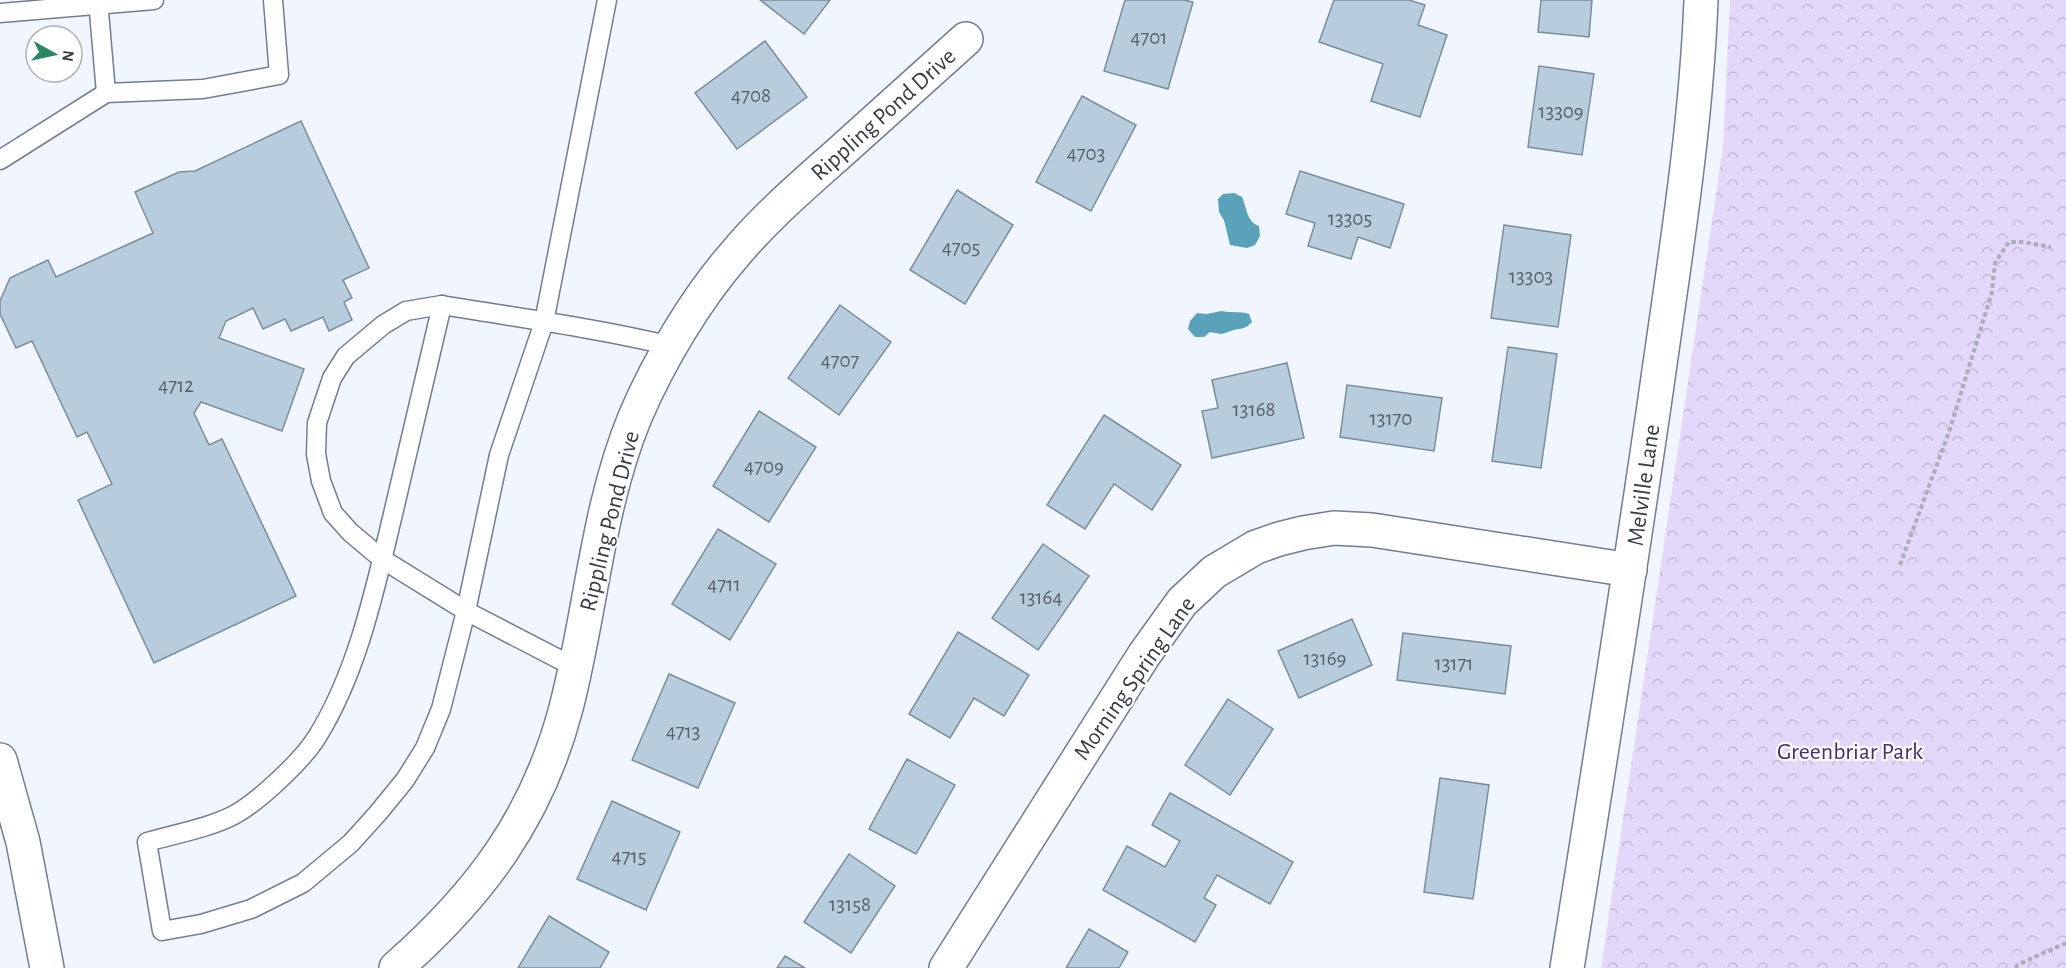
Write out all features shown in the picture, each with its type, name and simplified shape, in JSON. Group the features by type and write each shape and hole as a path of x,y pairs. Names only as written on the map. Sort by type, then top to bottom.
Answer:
{"street":[{"name":"Melville Lane","path":"1567,968 1630,570 1682,211 1694,103 1701,0"},
{"name":"Rippling Pond Drive","path":"396,968 452,915 476,887 530,805 555,743 566,707 611,491 636,417 671,346 697,303 734,255 774,212 966,39"},
{"name":"Morning Spring Lane","path":"946,968 1144,655 1182,602 1214,573 1248,552 1279,539 1334,528 1372,530 1630,570"},
{"path":"0,760 23,842 47,968"}],"lane":[{"path":"0,12 98,2 154,0"},
{"path":"0,160 106,93 203,89 279,75 273,0"},
{"path":"442,305 382,559 355,652 338,697 316,739 262,794 234,815 147,842 162,931 201,924 251,909 303,883 351,843 405,780 425,748 441,709 466,611 499,455 544,322 607,0"},
{"path":"98,2 106,93"},
{"path":"574,667 466,611 382,559 350,532 333,513 321,481 316,454 317,423 332,378 346,356 374,332 406,311 442,305 671,346"}],"path":[{"path":"1900,565 1950,429 1992,291 1995,263 2009,242 2051,247"},
{"path":"2016,968 2017,965 2066,943"}],"green space":[{"name":"Greenbriar Park","path":"1730,0 2066,0 2066,968 1601,968 1723,147"}],"water":[{"path":"1234,193 1242,197 1249,218 1259,226 1260,236 1255,245 1247,248 1230,245 1224,220 1219,212 1218,199 1223,194"},
{"path":"1221,311 1249,314 1252,322 1244,328 1223,334 1210,332 1204,337 1195,337 1188,329 1190,321 1197,313 1207,314"}],"building":[{"path":"760,0 830,0 804,34"},
{"path":"1125,0 1193,2 1168,89 1104,71"},
{"path":"1334,0 1409,0 1425,5 1418,25 1447,35 1420,117 1371,101 1383,64 1319,42"},
{"path":"1541,0 1592,0 1589,37 1538,32"},
{"path":"765,41 807,97 737,149 695,93"},
{"path":"1539,66 1594,74 1582,155 1528,147"},
{"path":"1082,96 1136,125 1091,211 1036,182"},
{"path":"301,121 369,268 343,280 352,298 344,302 352,320 329,331 323,317 291,331 285,319 263,329 253,308 226,321 219,338 304,369 282,431 201,402 194,413 209,445 222,439 296,596 154,663 78,500 112,484 87,432 77,437 32,341 16,348 0,314 0,301 10,278 48,260 56,277 153,233 135,192 179,172 195,171"},
{"path":"1300,171 1404,204 1390,248 1358,237 1351,259 1308,246 1315,223 1286,214"},
{"path":"957,190 1013,225 965,304 910,270"},
{"path":"1504,225 1571,235 1558,327 1491,318"},
{"path":"840,305 891,342 839,415 788,378"},
{"path":"1508,347 1557,354 1541,468 1492,461"},
{"path":"1287,363 1304,438 1212,458 1202,411 1218,408 1212,380"},
{"path":"1347,385 1442,398 1434,451 1340,437"},
{"path":"759,411 816,447 769,522 713,486"},
{"path":"1104,415 1181,465 1152,510 1114,484 1085,529 1047,505"},
{"path":"718,529 776,564 730,640 672,604"},
{"path":"1043,544 1089,576 1038,650 992,618"},
{"path":"1352,619 1372,665 1299,698 1278,651"},
{"path":"958,632 1029,675 1004,716 974,698 950,738 909,714"},
{"path":"1403,633 1511,646 1505,694 1397,680"},
{"path":"669,674 735,703 698,788 632,760"},
{"path":"1228,699 1273,729 1230,795 1185,765"},
{"path":"907,759 955,785 916,854 869,829"},
{"path":"1440,778 1489,785 1473,899 1424,892"},
{"path":"1170,793 1293,862 1270,904 1217,875 1204,898 1216,905 1195,942 1103,890 1127,846 1165,867 1180,841 1152,825"},
{"path":"612,801 680,832 646,910 577,879"},
{"path":"849,854 895,886 851,953 804,922"},
{"path":"549,916 609,952 600,968 518,968"},
{"path":"1089,929 1128,952 1119,968 1066,968"},
{"path":"785,956 805,968 777,968"}]}
